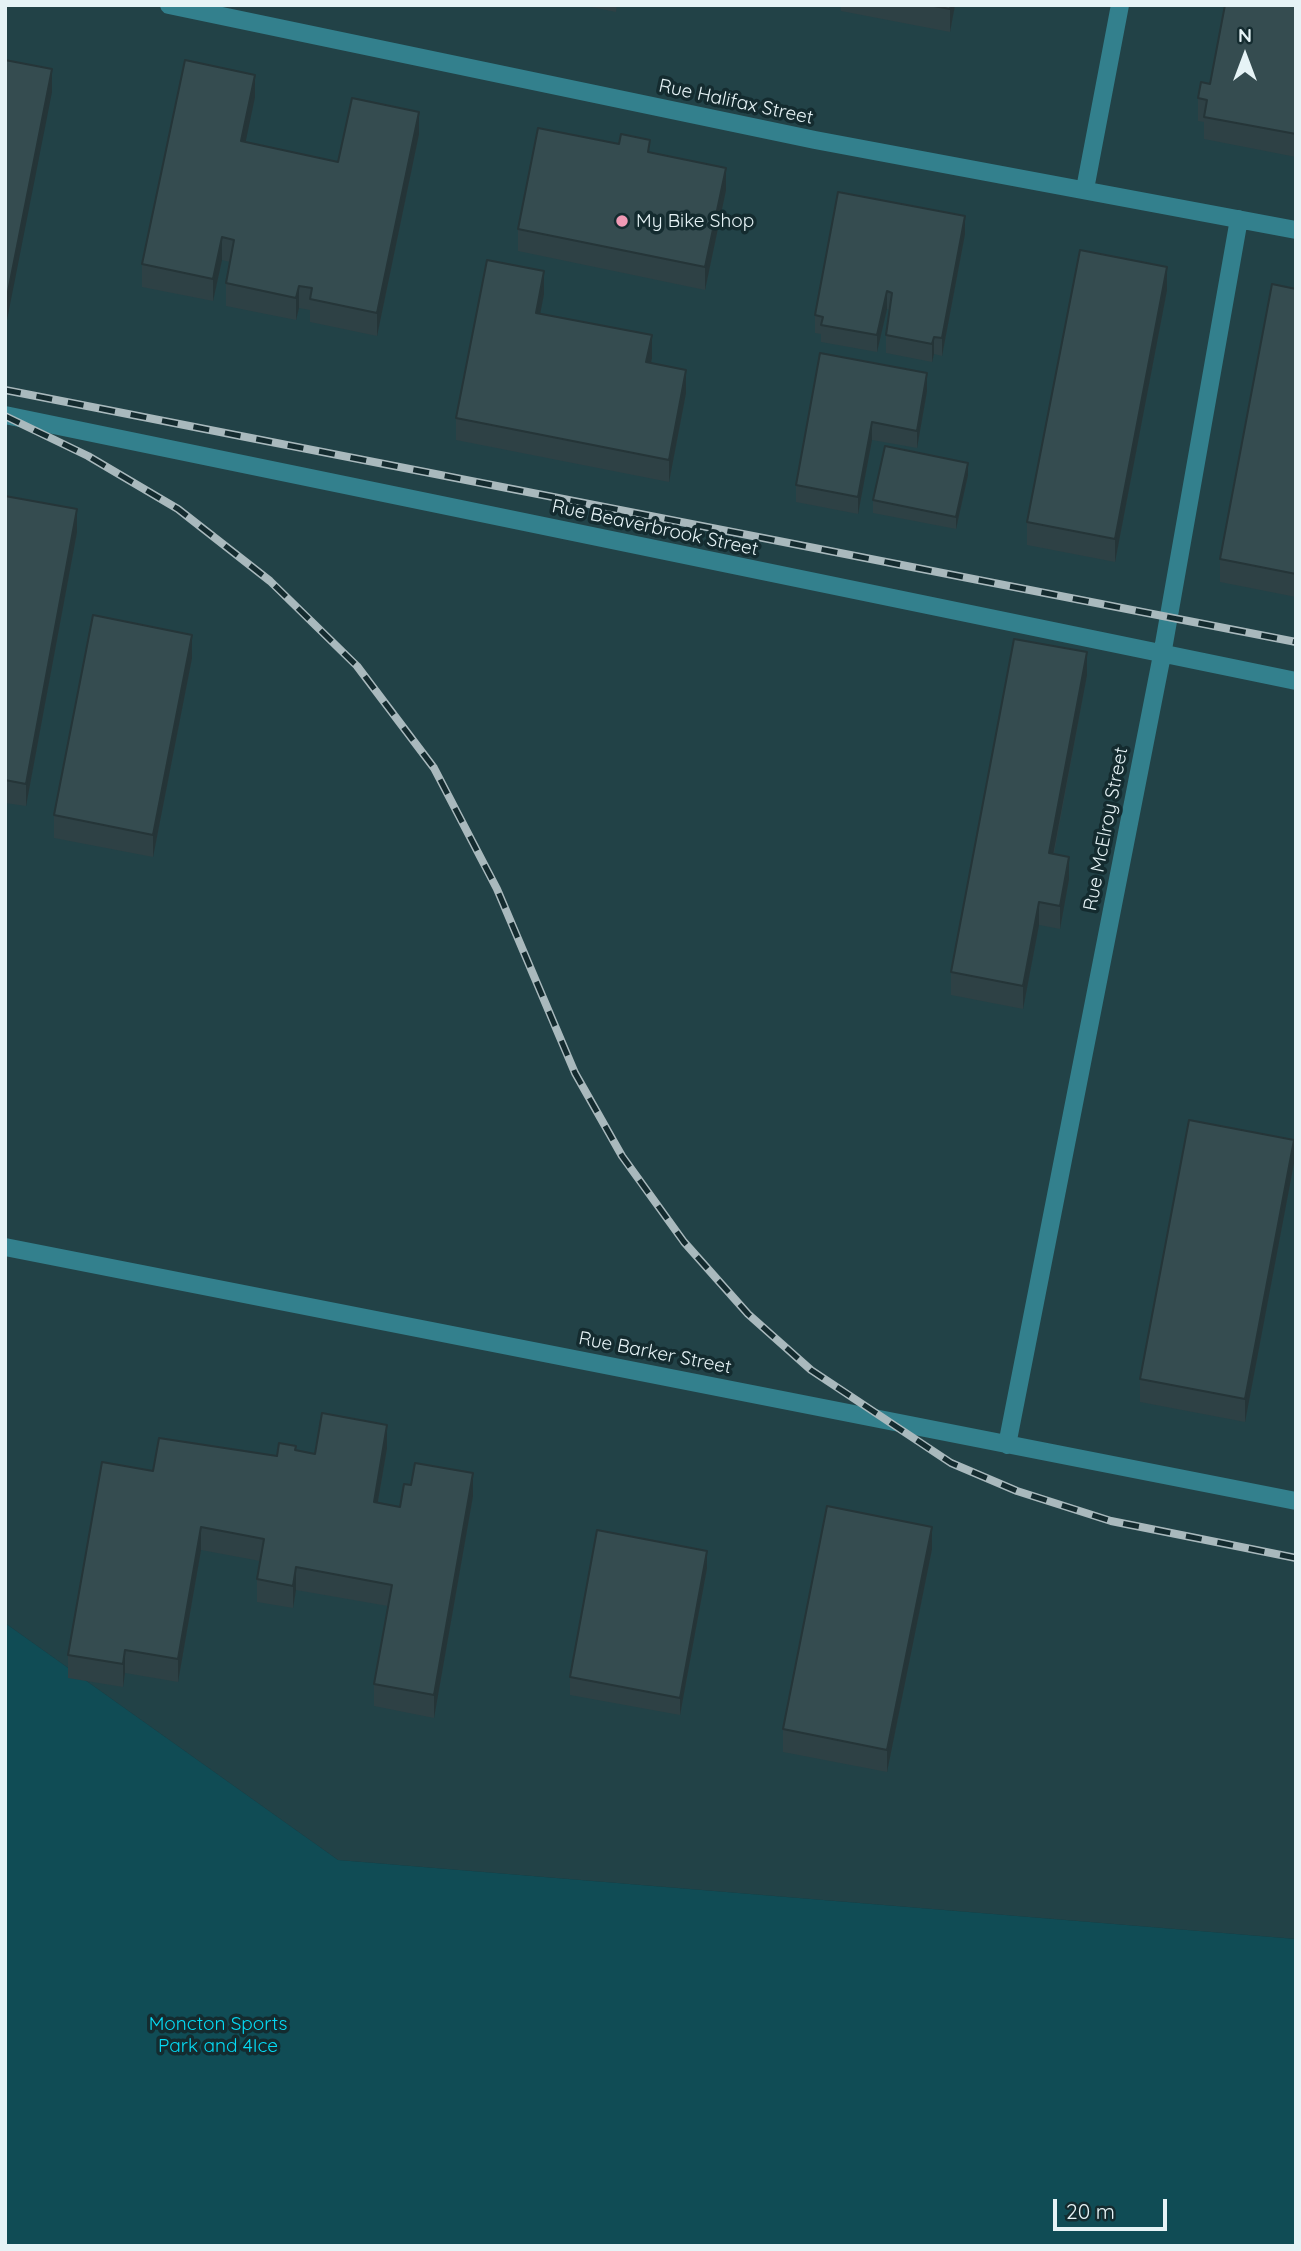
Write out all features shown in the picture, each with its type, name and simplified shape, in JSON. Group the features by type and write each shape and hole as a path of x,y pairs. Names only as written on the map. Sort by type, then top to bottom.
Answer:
{"street":[{"name":"Rue Halifax Street","path":"169,5 815,140 1296,230"},
{"path":"1085,189 1120,5"},
{"name":"Rue McElroy Street","path":"1007,1445 1162,655 1239,219"},
{"name":"Rue Beaverbrook Street","path":"5,415 1296,681"},
{"name":"Rue Barker Street","path":"5,1247 1296,1501"}],"shaded area":[{"path":"5,5 1296,5 1296,1939 338,1860 5,1623"}],"green space":[{"name":"Moncton Sports Park and 4Ice","path":"5,1623 338,1860 1296,1939 1296,2246 5,2246"}],"building":[{"path":"929,5 951,5 950,9"},
{"path":"1225,5 1296,5 1296,134 1204,117 1207,100 1198,98 1201,82 1210,84"},
{"path":"5,60 52,69 5,307"},
{"path":"185,60 255,75 241,141 338,162 352,98 419,112 377,313 310,299 312,288 299,286 296,298 226,283 234,240 222,237 213,279 142,264"},
{"name":"My Bike Shop","path":"538,128 619,144 621,134 650,140 648,152 726,168 705,267 518,229"},
{"path":"838,192 965,216 942,338 934,337 932,344 886,335 892,293 887,291 877,335 821,325 823,317 815,315"},
{"path":"1080,250 1167,267 1115,539 1027,522"},
{"path":"487,260 544,271 536,313 652,335 646,362 686,370 669,460 456,418"},
{"path":"1272,284 1296,289 1296,574 1220,559"},
{"path":"820,353 927,373 917,431 872,422 858,497 796,485"},
{"path":"885,446 968,463 956,517 873,500"},
{"path":"5,496 77,509 26,784 5,780"},
{"path":"93,615 192,635 153,835 54,815"},
{"path":"1014,639 1087,652 1049,853 1069,857 1060,906 1039,902 1023,986 951,972"},
{"path":"1189,1120 1294,1140 1245,1399 1140,1379"},
{"path":"322,1413 387,1425 374,1502 400,1507 404,1484 411,1485 415,1463 473,1473 434,1695 374,1684 392,1585 296,1567 293,1586 257,1579 264,1539 201,1527 178,1659 125,1650 123,1664 68,1655 102,1462 153,1471 159,1438 277,1456 279,1443 315,1454"},
{"path":"827,1506 932,1527 887,1750 783,1729"},
{"path":"597,1530 707,1551 680,1698 570,1677"}],"railway":[{"path":"5,390 1296,642"},
{"path":"5,416 88,456 178,509 270,581 357,666 434,768 497,889 575,1073 622,1156 684,1242 748,1314 811,1370 951,1463 1017,1491 1111,1521 1296,1558"}],"place":[{"name":"My Bike Shop","path":"622,221"}]}
